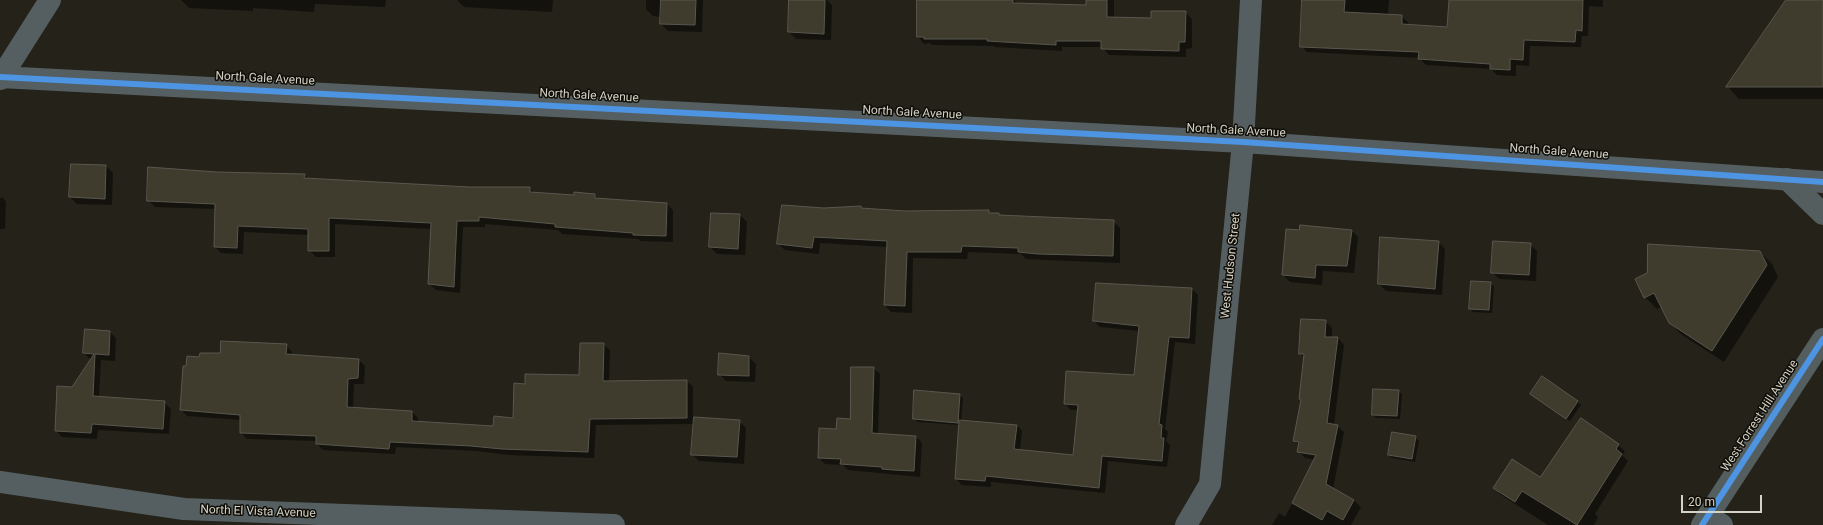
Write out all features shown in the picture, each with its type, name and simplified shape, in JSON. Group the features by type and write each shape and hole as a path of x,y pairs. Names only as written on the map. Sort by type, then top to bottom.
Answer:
{"main road":[{"path":"1787,179 1823,214"},
{"name":"West Forrest Hill Avenue","path":"1711,522 1823,340"}],"street":[{"path":"1,77 50,0"},
{"name":"West Hudson Street","path":"1186,525 1210,484 1244,142 1251,0"},
{"name":"North Gale Avenue","path":"1,77 1244,142 1823,182"},
{"name":"North El Vista Avenue","path":"0,482 182,517 614,525"}],"building":[{"path":"661,0 696,0 695,25 660,24"},
{"path":"789,0 825,0 824,34 788,32"},
{"path":"917,0 1013,0 1013,3 1086,5 1086,0 1107,0 1107,17 1151,18 1151,11 1186,11 1185,42 1179,42 1179,51 1101,49 1101,41 1056,41 1056,45 987,41 987,39 924,39 924,37 917,37"},
{"path":"1302,0 1345,0 1344,12 1402,15 1402,24 1447,27 1449,0 1583,0 1582,31 1576,30 1575,42 1524,40 1523,60 1510,59 1510,70 1490,69 1490,64 1418,59 1419,52 1300,47"},
{"path":"1786,0 1823,0 1823,87 1726,87"},
{"path":"71,164 106,165 105,199 69,197"},
{"path":"148,167 217,172 305,174 304,178 469,187 530,187 530,192 574,195 574,192 595,194 595,198 667,203 666,236 633,235 633,233 555,227 555,224 479,217 479,221 457,221 454,287 428,284 431,223 329,218 329,251 308,251 308,229 238,226 237,248 214,247 215,204 147,201"},
{"path":"782,205 824,208 861,206 861,208 905,211 989,210 989,213 999,213 999,215 1114,220 1113,256 1038,254 1018,252 1018,248 962,246 961,252 907,252 905,306 884,305 887,241 814,237 812,248 777,244"},
{"path":"711,213 740,214 738,249 709,247"},
{"path":"1300,225 1352,230 1347,266 1316,265 1315,278 1282,275 1286,229 1299,230"},
{"path":"1380,237 1439,241 1435,289 1378,284"},
{"path":"1493,241 1531,243 1529,275 1491,273"},
{"path":"1648,244 1760,251 1767,265 1712,351 1669,323 1654,293 1644,298 1635,279 1647,273"},
{"path":"1471,281 1491,282 1489,310 1469,309"},
{"path":"1096,283 1192,288 1189,338 1169,337 1159,424 1162,425 1161,438 1164,438 1162,461 1102,456 1099,488 986,476 985,481 955,479 959,420 1017,425 1014,449 1073,455 1078,405 1064,404 1066,371 1134,375 1139,326 1093,321"},
{"path":"1301,319 1326,320 1325,337 1338,337 1327,423 1338,425 1326,484 1354,500 1343,520 1327,511 1322,520 1292,503 1316,455 1297,452 1299,442 1293,441 1301,400 1299,399 1304,354 1299,354"},
{"path":"85,329 110,331 109,355 95,354 93,396 165,401 163,429 92,424 91,433 55,431 57,386 72,387 94,354 83,353"},
{"path":"221,341 287,344 286,354 359,359 358,378 348,379 347,407 412,411 412,421 493,426 494,416 513,418 514,383 525,384 525,374 579,375 580,343 604,343 603,381 687,380 687,418 590,419 588,452 502,449 390,442 389,449 316,444 316,436 240,433 240,415 180,410 183,366 186,366 187,356 199,357 200,353 220,353"},
{"path":"719,353 749,356 749,376 718,375"},
{"path":"851,367 874,367 872,433 916,436 914,471 840,464 841,459 818,458 819,428 836,429 837,418 850,419"},
{"path":"1542,376 1578,401 1566,419 1530,394"},
{"path":"1373,389 1399,390 1397,416 1372,415"},
{"path":"914,390 960,394 958,423 913,419"},
{"path":"694,417 740,420 737,457 691,455"},
{"path":"1581,418 1619,444 1616,449 1622,454 1577,525 1522,491 1515,502 1493,488 1512,459 1540,477"},
{"path":"1392,432 1416,436 1412,459 1388,455"}],"cycle path":[{"path":"0,77 1243,142 1823,182"},
{"path":"1702,525 1823,339"}]}
